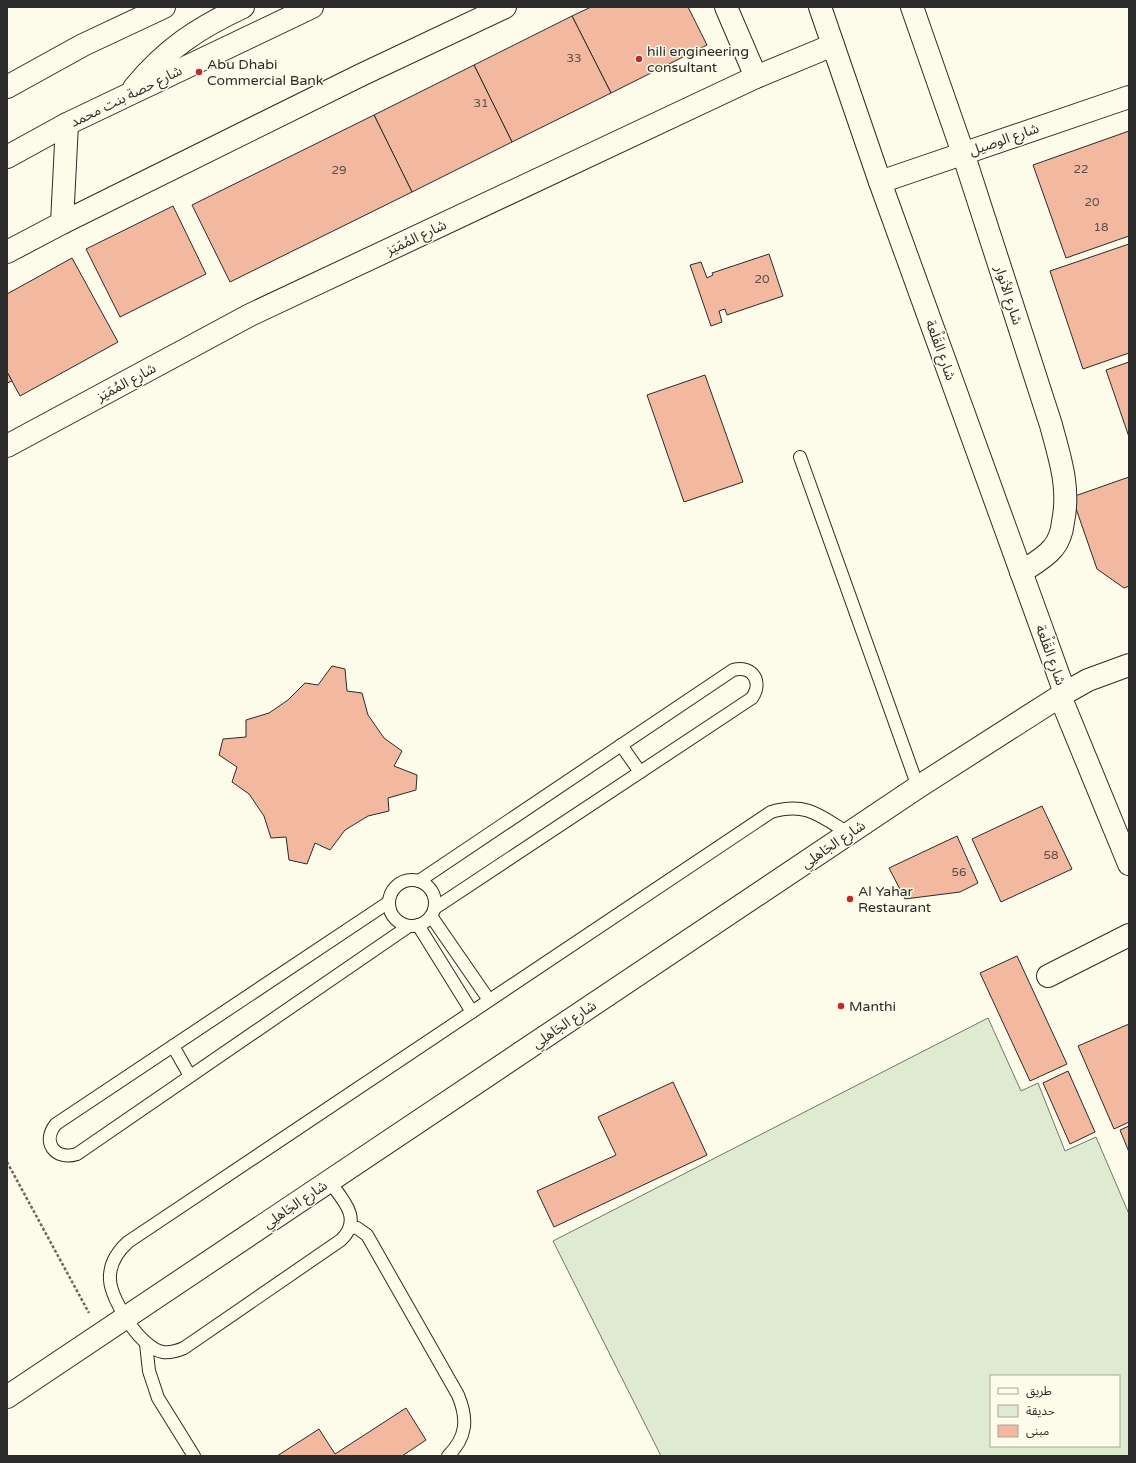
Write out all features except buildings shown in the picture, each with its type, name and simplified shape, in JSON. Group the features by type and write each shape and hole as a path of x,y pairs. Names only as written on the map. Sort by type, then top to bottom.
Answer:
{"street":[{"path":"7,87 83,45 164,7"},
{"path":"129,95 148,72 169,51 193,33 243,7"},
{"name":"شارع حصة بنت محمد","path":"7,157 67,124 312,7"},
{"path":"7,252 62,223 361,75 505,7"},
{"path":"726,7 756,77"},
{"name":"شارع القَلْعة","path":"820,7 880,182 1021,572 1062,694 1129,864"},
{"name":"شارع الأنوار","path":"912,7 963,153 1051,425 1065,477 1065,513 1061,533 1055,547 1047,555 1021,572"},
{"name":"شارع المُمَيَز","path":"7,446 250,315 756,77 833,45"},
{"name":"شارع الوصيل","path":"880,182 1129,97"},
{"path":"62,223 67,124"},
{"name":"شارع الجَاهلِي","path":"7,1397 918,787 1062,694 1088,680 1129,665"},
{"path":"1048,976 1129,935"}],"lane":[{"path":"800,457 918,787"},
{"path":"389,902 56,1124 50,1135 52,1148 63,1156 77,1154 413,926 426,922 433,912 752,698 757,687 753,675 744,669 733,670 419,881"},
{"path":"621,745 640,772"},
{"path":"329,1181 348,1207 351,1220 348,1232 341,1240 184,1348 173,1352 162,1352 146,1344 126,1317 112,1291 110,1280 112,1264 120,1249 128,1242 770,812 784,808 798,808 812,811 848,833"},
{"path":"472,1012 413,926 401,923 395,918 389,902 391,894 396,887 403,882 411,880 419,881 427,885 435,900 433,912 489,1000"},
{"path":"173,1046 190,1076"},
{"path":"350,1227 357,1228 367,1235 464,1408 465,1422 462,1435 456,1448 448,1456"},
{"path":"146,1344 149,1372 158,1398 194,1456"}],"path":[{"path":"7,1162 101,1334"}],"green space":[{"path":"988,1018 1021,1091 1038,1083 1065,1151 1096,1137 1129,1214 1129,1456 661,1456 553,1241"}],"place":[{"name":"hili engineering consultant","path":"639,59"},
{"name":"Abu Dhabi Commercial Bank","path":"199,72"},
{"name":"Al Yahar Restaurant","path":"850,899"},
{"name":"Manthi","path":"841,1006"}]}
